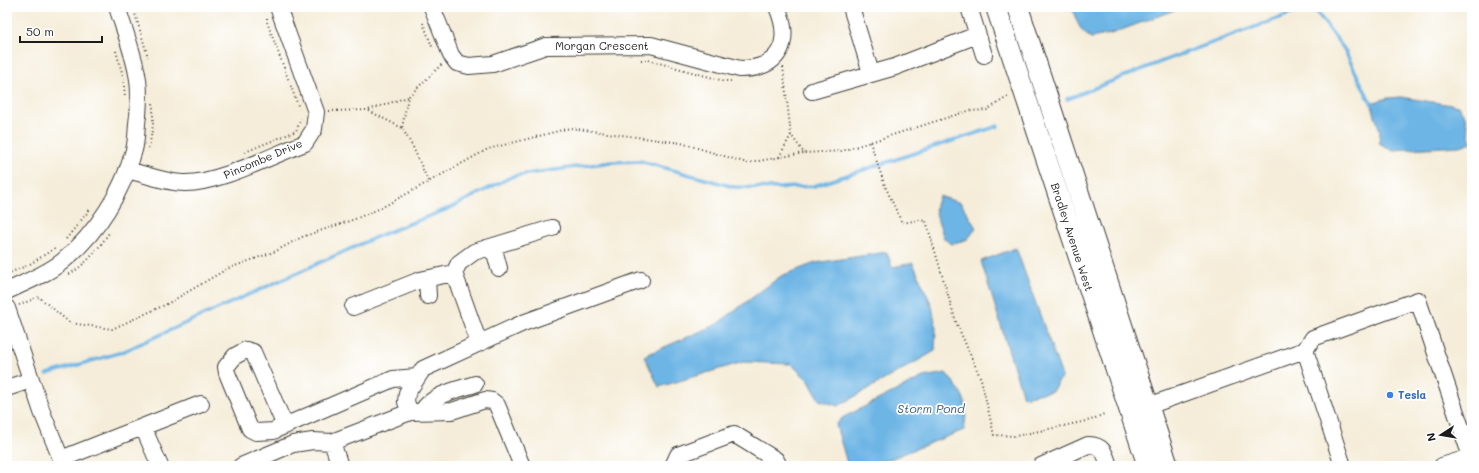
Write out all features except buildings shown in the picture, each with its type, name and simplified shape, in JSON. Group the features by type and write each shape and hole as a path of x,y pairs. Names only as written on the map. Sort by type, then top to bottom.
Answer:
{"main road":[{"name":"Bradley Avenue West","path":"996,7 1139,409 1168,466"},
{"name":"Bradley Avenue West","path":"1018,7 1139,409 1148,466"}],"street":[{"path":"7,291 34,279 62,262 77,249 92,232 109,207 127,170 134,148 139,104 137,74 117,7"},
{"path":"432,7 443,61"},
{"path":"776,7 784,28 781,50"},
{"path":"851,7 871,73"},
{"path":"969,7 984,55"},
{"name":"Pincombe Drive","path":"127,170 182,183 196,183 214,179 305,143 314,130 273,11"},
{"path":"812,91 895,67 977,35"},
{"name":"Morgan Crescent","path":"443,61 469,66 481,66 546,46 651,45 740,69 750,69 767,64 781,50"},
{"path":"479,343 454,274 458,263 474,252 552,228"},
{"path":"486,248 495,254 500,268"},
{"path":"353,307 427,279 454,274"},
{"path":"427,279 428,296"},
{"path":"522,466 497,405 492,401 477,402 452,411 416,411 406,402 407,393 417,377 423,370 523,323 641,280"},
{"path":"1139,409 1305,350 1313,338 1418,300 1471,457 1465,462 1442,466"},
{"path":"7,309 31,380 61,459 201,404"},
{"path":"281,449 279,428 253,352 246,350 229,362 226,367 250,429 256,432 279,428 393,379 417,377"},
{"path":"1305,350 1343,466"},
{"path":"7,388 31,380"},
{"path":"241,466 293,444 313,441 332,442 416,411 434,398 475,384"},
{"path":"143,427 160,466"},
{"path":"673,466 678,455 734,434 776,460 779,466"},
{"path":"332,442 340,466"},
{"path":"1041,466 1088,445 1096,445 1104,450 1109,466"}],"path":[{"path":"273,11 267,22 300,110"},
{"path":"422,22 434,51"},
{"path":"116,49 123,76 125,99"},
{"path":"781,50 791,135 804,153"},
{"path":"641,60 648,60 724,81 732,81"},
{"path":"241,154 296,131 309,114 368,110 408,97 443,61"},
{"path":"778,71 783,68"},
{"path":"7,309 39,297 70,323 112,329 167,304 227,269 276,251 302,237 355,219 381,208 488,149 570,128 681,143 747,163 804,153 842,151 968,111 987,110 1012,94"},
{"path":"402,128 408,97"},
{"path":"368,110 402,128 413,147 428,181"},
{"path":"779,157 791,135"},
{"path":"870,142 883,175 885,186 902,223 919,220 926,221 956,322 981,379 994,435 1016,436 1091,420 1104,414"},
{"path":"7,274 30,265 61,245 95,203"}],"water":[{"path":"1072,7 1182,7 1111,34 1091,38 1081,29"},
{"path":"1401,97 1458,106 1465,116 1471,143 1459,146 1392,150 1379,143 1380,131 1371,103 1388,98"},
{"path":"939,196 961,203 976,228 968,239 952,244 944,239 935,208"},
{"path":"1016,248 1062,376 1052,391 1023,397 981,261"},
{"path":"887,252 892,267 913,263 932,306 936,328 935,351 838,406 819,400 809,381 791,364 743,362 659,387 644,356 717,324 781,276 815,263"},
{"name":"Storm Pond","path":"946,373 958,388 966,405 964,430 872,466 856,466 847,463 836,425 842,418 923,377"}],"waterway":[{"path":"1067,99 1163,61 1309,7"},
{"path":"1313,7 1344,49 1371,103"},
{"path":"47,374 122,352 383,234 450,208 513,176 611,162 640,161 734,187 780,188 814,186 998,126"}],"place":[{"name":"Tesla","path":"1390,395"}]}
